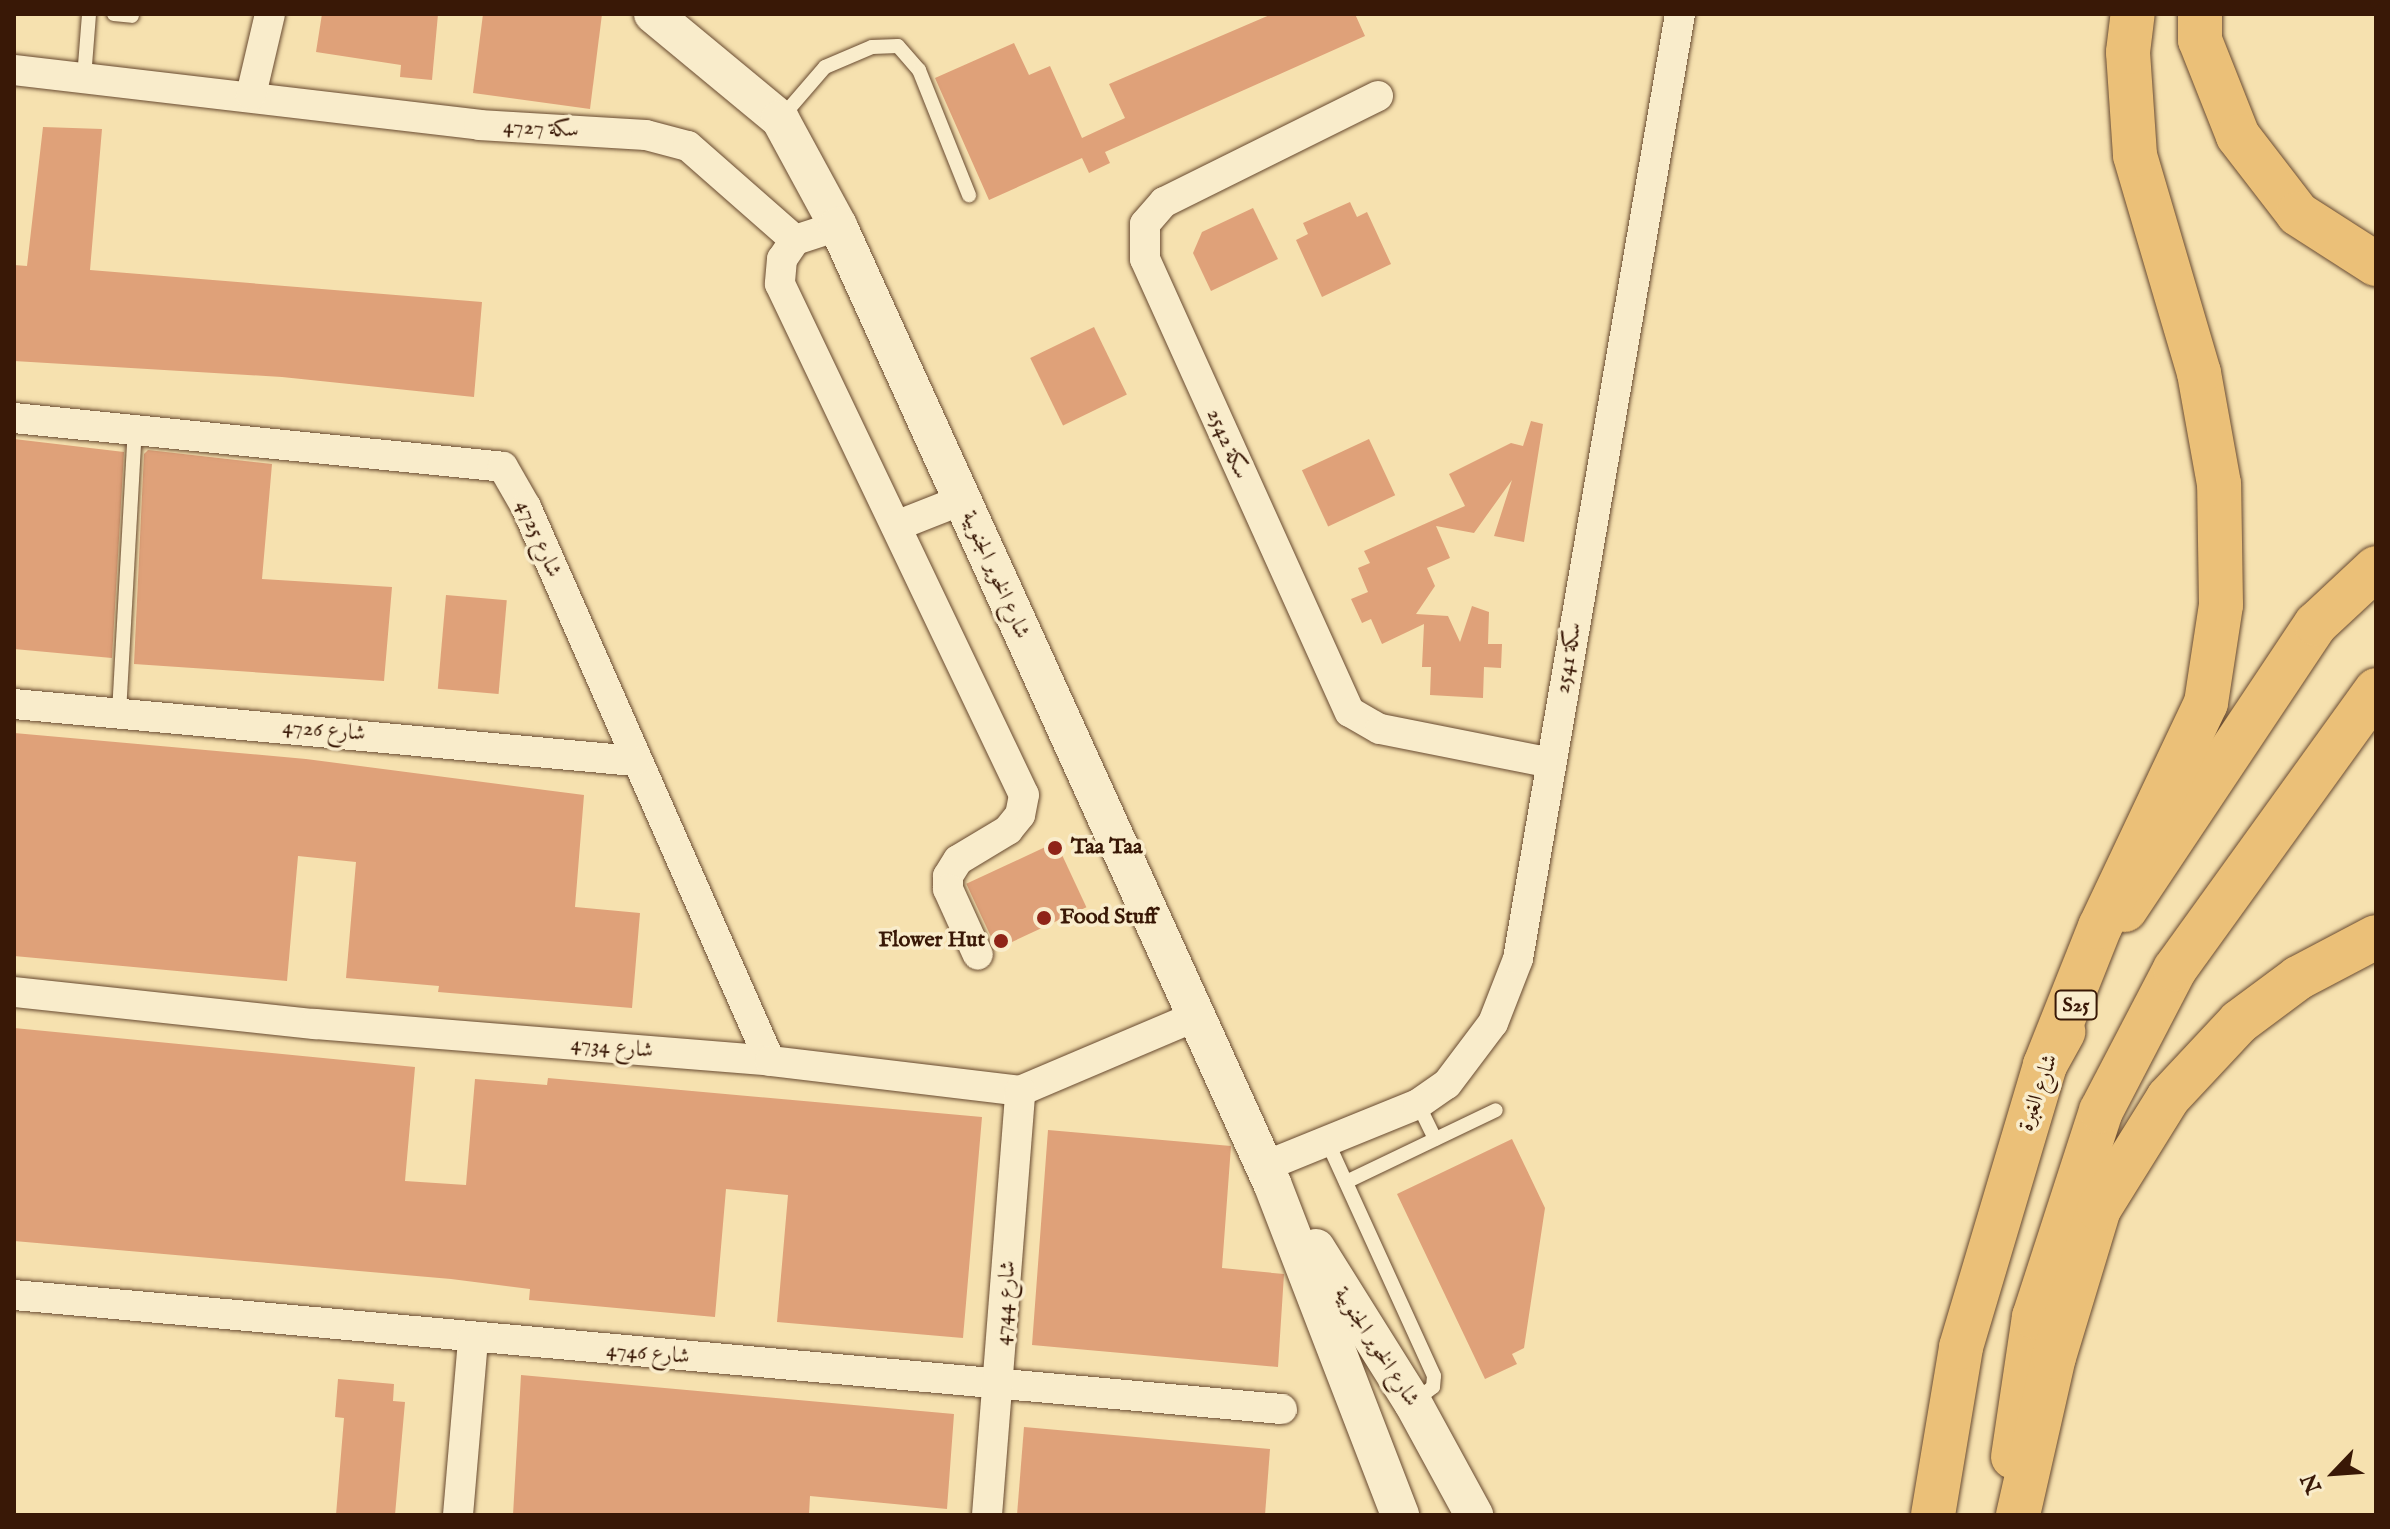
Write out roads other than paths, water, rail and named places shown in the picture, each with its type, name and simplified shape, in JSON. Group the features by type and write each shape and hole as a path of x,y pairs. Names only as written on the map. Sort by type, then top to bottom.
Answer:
{"main road":[{"path":"2045,1065 2100,927 2206,703 2221,605 2219,484 2199,373 2135,155 2128,52 2133,14"},
{"path":"2200,14 2200,40 2238,136 2298,214 2376,264"},
{"name":"شارع الغبرة","path":"1933,1515 1961,1347 2045,1065 2134,893 2316,624 2376,568"},
{"path":"2004,1515 2034,1317 2101,1111 2175,969 2376,690"},
{"path":"2018,1515 2054,1357 2099,1209 2168,1098 2239,1022 2298,978 2376,937"}],"street":[{"path":"251,95 270,14"},
{"name":"شارع الخوير الجنوبية","path":"653,14 780,119 838,226 1268,1175 1380,1473 1400,1515"},
{"name":"سكة 2541","path":"1268,1175 1327,1141 1418,1104 1447,1084 1471,1058 1493,1023 1518,959 1680,14"},
{"name":"سكة 4727","path":"14,70 251,95 479,125 646,135 688,146 795,240"},
{"name":"سكة 2542","path":"1378,96 1164,202 1145,224 1145,259 1350,712 1380,729 1551,763"},
{"path":"838,226 795,240 782,259 780,284 1024,795 1020,815 1008,830 958,860 948,876 948,889 978,955"},
{"name":"4725 شارع","path":"14,418 503,467 526,507 634,761 770,1061"},
{"path":"896,526 962,500"},
{"name":"4726 شارع","path":"14,704 634,761"},
{"name":"4734 شارع","path":"14,992 770,1061 1020,1091 1194,1017"},
{"name":"4744 شارع","path":"987,1515 1001,1384 1020,1091"},
{"name":"شارع الخوير الجنوبية","path":"1268,1175 1413,1403 1474,1515"},
{"path":"1339,1291 1452,1515"},
{"name":"4746 شارع","path":"14,1295 473,1339 1282,1409"},
{"path":"458,1515 473,1339"},
{"path":"1380,1473 1391,1515"}],"lane":[{"path":"84,78 89,14"},
{"path":"114,14 132,16"},
{"path":"780,119 825,67 872,47 898,46 919,70 969,195"},
{"path":"119,713 135,429"},
{"path":"1418,1104 1435,1139"},
{"path":"1346,1182 1496,1110"},
{"path":"1327,1141 1434,1376 1433,1387 1413,1403"}],"place":[{"name":"Taa Taa","path":"1055,848"},
{"name":"Food Stuff","path":"1044,918"},
{"name":"Flower Hut","path":"1001,941"}]}
